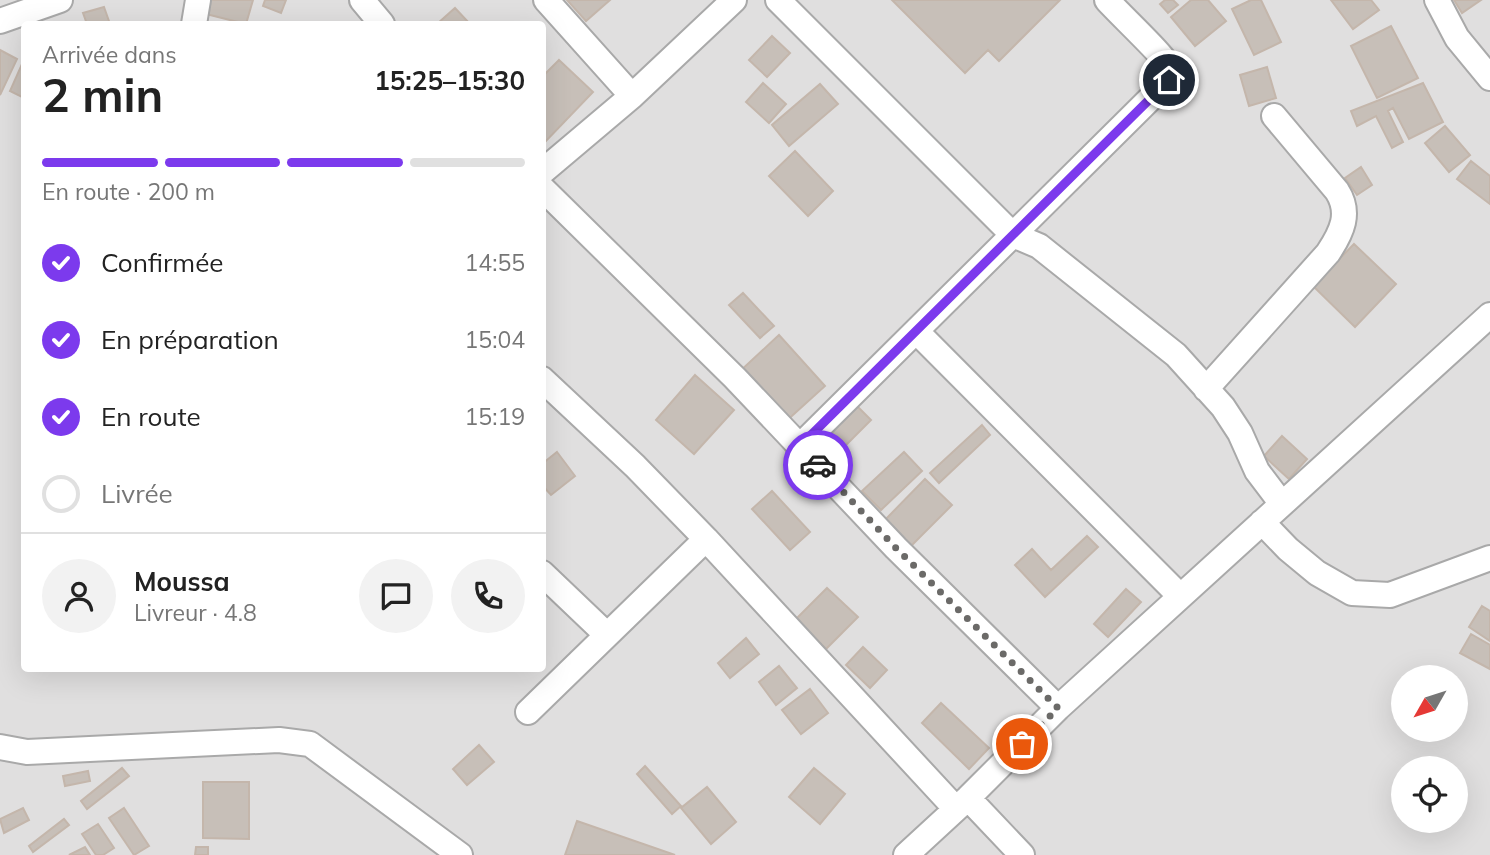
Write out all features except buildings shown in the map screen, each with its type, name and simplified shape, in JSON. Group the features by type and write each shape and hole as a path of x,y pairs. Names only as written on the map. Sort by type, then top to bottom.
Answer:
{"street":[{"path":"0,21 60,0"},
{"path":"194,21 198,0"},
{"path":"362,0 380,21"},
{"path":"546,0 632,96"},
{"path":"546,169 632,96 734,0"},
{"path":"778,0 1013,235 1039,246 1176,355 1223,407 1240,433 1258,471 1282,504"},
{"path":"800,446 1169,80 1171,70 1164,58 1107,0"},
{"path":"1437,0 1457,38 1490,78"},
{"path":"1206,388 1328,253 1340,235 1345,218 1343,201 1337,191 1274,116"},
{"path":"546,192 735,378 896,548 1058,708"},
{"path":"906,855 1058,708 1490,315"},
{"path":"916,331 1180,596"},
{"path":"546,383 635,466 962,803 1023,855"},
{"path":"1262,522 1288,549 1317,573 1352,593 1390,595 1490,558"},
{"path":"528,712 706,539"},
{"path":"546,577 607,635"},
{"path":"0,747 27,752 279,740 310,744 460,855"}],"shaded area":[{"path":"0,0 1490,0 1490,855 0,855"}],"way so far":[{"path":"818,465 896,548 1058,708 1022,744"}],"route":[{"path":"818,465 800,446 1169,80"}]}
